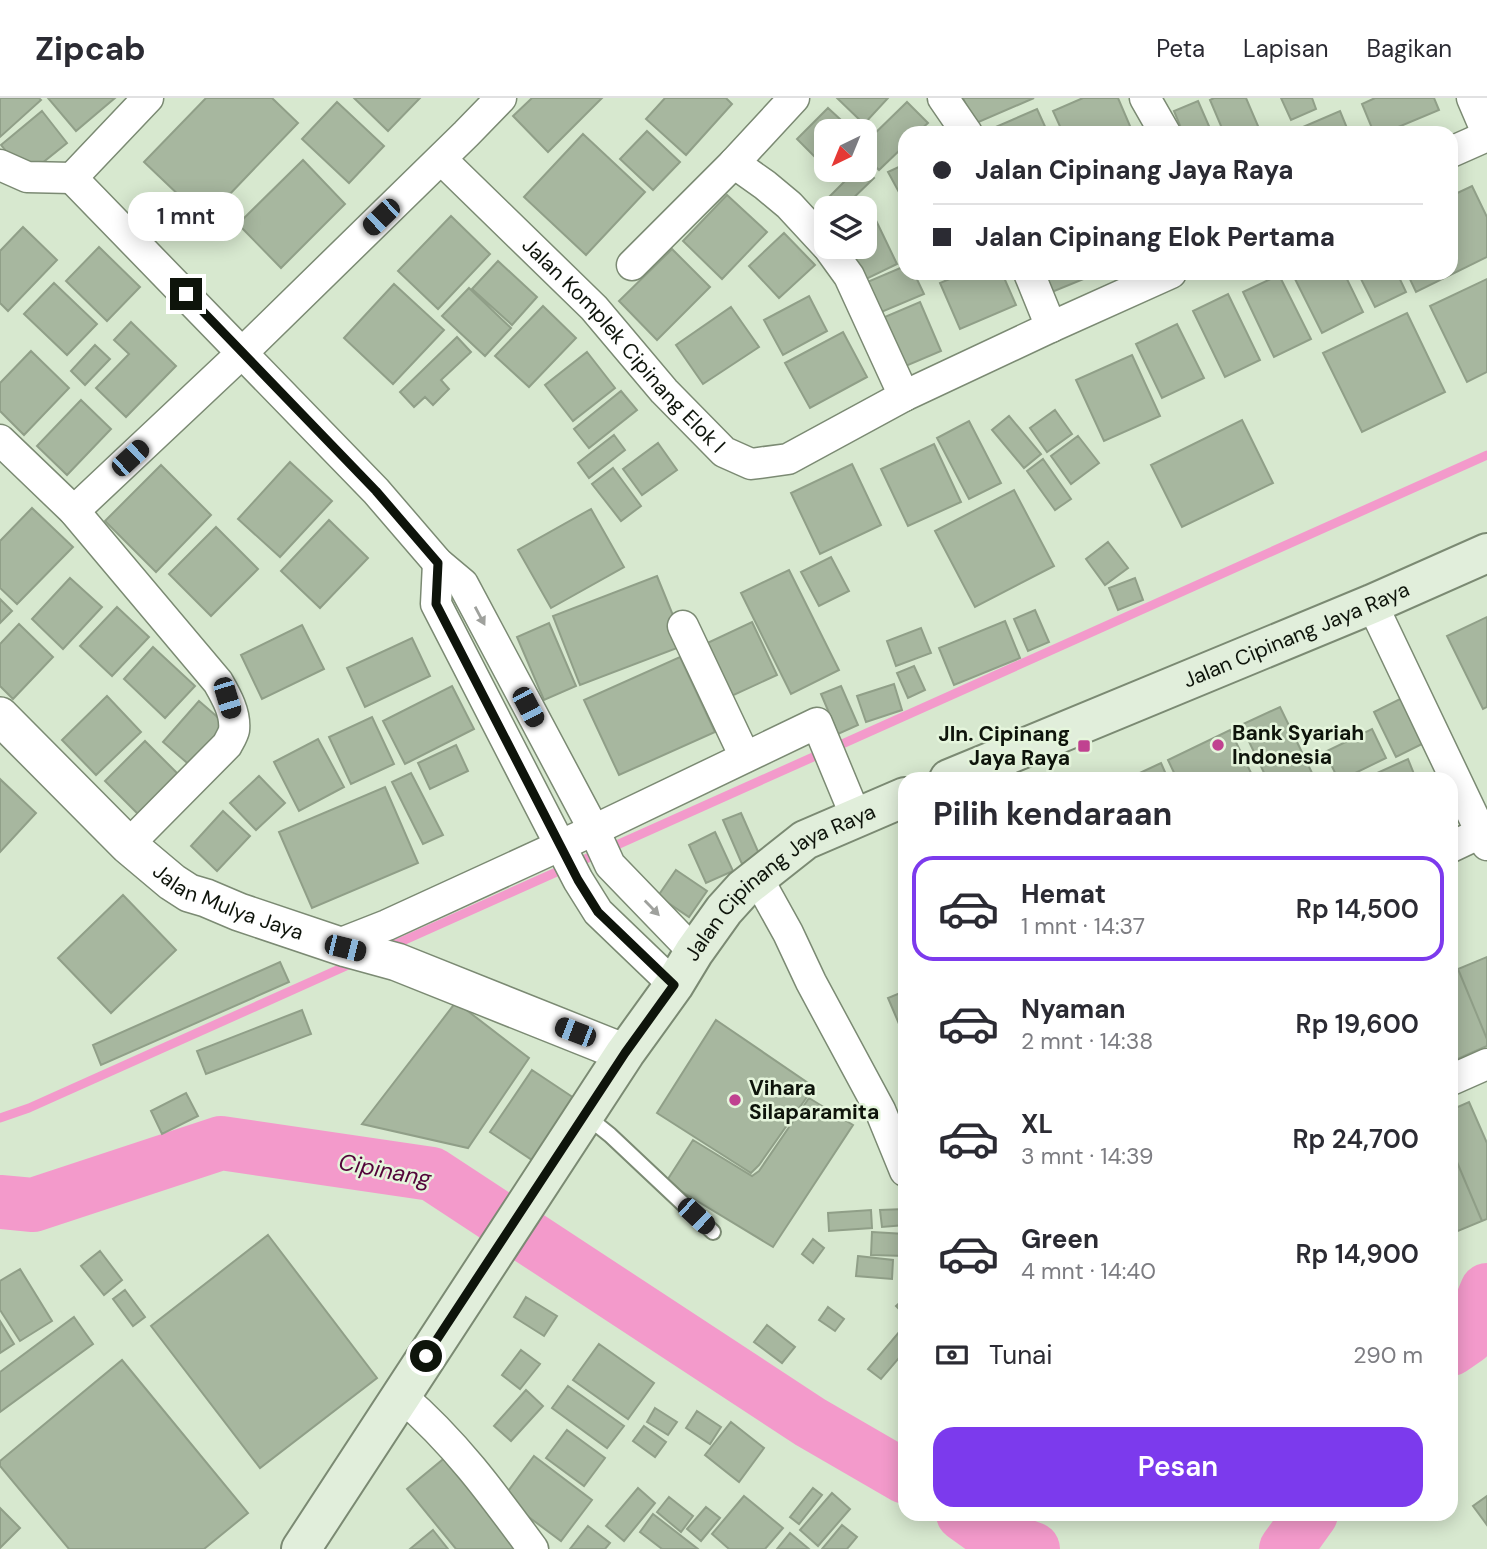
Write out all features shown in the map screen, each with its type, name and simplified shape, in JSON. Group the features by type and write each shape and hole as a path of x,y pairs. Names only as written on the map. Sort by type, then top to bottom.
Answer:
{"main road":[{"name":"Jalan Cipinang Jaya Raya","path":"966,772 1372,604 1487,553"},
{"name":"Jalan Cipinang Jaya Raya","path":"301,1549 625,1053 724,910 743,889 806,840 898,800"}],"street":[{"path":"72,178 148,98"},
{"path":"74,511 243,352 501,98"},
{"path":"632,265 734,163 794,98"},
{"path":"943,98 962,126"},
{"path":"1145,98 1161,126"},
{"path":"1458,149 1487,135 1472,98"},
{"name":"Jalan Komplek Cipinang Elok I","path":"441,159 594,308 664,391 724,452 751,464 788,459 904,396 1155,280"},
{"path":"734,163 789,205 814,232"},
{"path":"0,165 27,177 72,178 376,491 438,563 463,584 610,865 694,952"},
{"path":"837,259 849,276 904,396"},
{"path":"1032,280 1051,327"},
{"path":"0,440 74,511 218,682 232,712 234,731 227,745 128,845"},
{"path":"438,563 436,604 578,880 598,912 674,985"},
{"path":"1372,604 1454,772"},
{"path":"683,626 744,757"},
{"name":"Jalan Mulya Jaya","path":"0,716 128,845 172,882 190,893 341,947 397,962 625,1053"},
{"path":"341,947 595,834 744,757 817,723 856,817"},
{"path":"1458,781 1485,836 1458,845"},
{"path":"758,878 789,933 811,982 892,1104 898,1135"},
{"path":"1458,1077 1487,1064"},
{"path":"401,1395 460,1453 533,1549"}],"lane":[{"path":"585,1115 610,1135 713,1232"}],"building":[{"path":"1,98 39,98 41,100 0,137"},
{"path":"48,98 115,98 76,131"},
{"path":"206,98 272,98 298,123 205,220 144,162"},
{"path":"354,98 420,98 388,131"},
{"path":"532,98 602,98 548,152 513,116"},
{"path":"665,98 726,98 732,104 686,155 646,119"},
{"path":"837,98 888,98 869,119 859,119"},
{"path":"963,98 1034,98 974,124"},
{"path":"1083,98 1118,98 1130,126 1060,126 1053,111"},
{"path":"1246,98 1258,126 1221,126 1210,100"},
{"path":"1281,98 1312,98 1316,109 1291,120"},
{"path":"1375,98 1434,98 1439,110 1401,126 1371,126 1362,104"},
{"path":"1198,101 1209,126 1180,126 1174,111"},
{"path":"337,102 384,146 349,183 302,139"},
{"path":"907,102 928,123 925,126 898,126 898,152 879,170 877,131"},
{"path":"828,108 840,119 817,119"},
{"path":"1037,109 1045,126 998,126"},
{"path":"42,111 67,143 26,176 1,145"},
{"path":"1340,111 1346,126 1305,126"},
{"path":"814,122 814,156 797,139"},
{"path":"647,131 680,162 653,190 620,159"},
{"path":"583,134 645,192 586,255 524,197"},
{"path":"303,160 345,204 281,268 238,224"},
{"path":"898,167 898,190 888,172"},
{"path":"844,182 870,182 855,196 830,196"},
{"path":"1472,186 1487,217 1487,257 1458,271 1458,193"},
{"path":"727,195 767,232 722,279 683,241"},
{"path":"451,216 490,254 438,309 398,271"},
{"path":"877,222 897,264 862,281 851,259 877,259"},
{"path":"23,227 57,260 8,311 0,303 0,251"},
{"path":"784,233 815,265 779,298 749,266"},
{"path":"99,247 140,287 107,321 66,281"},
{"path":"672,249 710,287 657,340 619,301"},
{"path":"498,261 537,297 512,325 472,289"},
{"path":"898,269 898,280 917,280 924,294 879,313 865,283"},
{"path":"1487,279 1487,372 1467,382 1430,306"},
{"path":"947,280 1005,280 1016,305 960,329 940,283"},
{"path":"1047,280 1081,280 1052,292"},
{"path":"1268,280 1282,280 1311,339 1274,357 1243,292"},
{"path":"1296,280 1347,280 1363,312 1322,333"},
{"path":"1362,280 1400,280 1406,292 1375,307"},
{"path":"1410,280 1440,280 1416,292"},
{"path":"54,283 97,324 67,355 24,314"},
{"path":"394,284 444,330 393,384 344,338"},
{"path":"469,288 511,328 485,356 442,316"},
{"path":"1228,294 1260,360 1225,377 1193,311"},
{"path":"809,296 827,331 783,355 764,320"},
{"path":"920,302 941,351 901,368 880,319"},
{"path":"543,306 576,338 529,387 495,356"},
{"path":"731,307 759,347 703,384 676,345"},
{"path":"1407,313 1445,392 1362,432 1323,353"},
{"path":"131,322 176,366 126,417 96,388 129,354 114,340"},
{"path":"1177,324 1204,378 1162,398 1136,344"},
{"path":"843,332 867,377 810,408 785,363"},
{"path":"457,337 471,352 441,380 449,389 433,405 425,397 414,407 400,392"},
{"path":"95,345 110,359 85,385 71,371"},
{"path":"31,351 69,388 24,435 0,411 0,383"},
{"path":"587,352 615,388 573,421 545,385"},
{"path":"1132,355 1160,416 1104,441 1076,380"},
{"path":"621,391 637,410 589,448 574,429"},
{"path":"81,400 111,429 67,475 37,446"},
{"path":"1055,410 1072,434 1047,452 1030,428"},
{"path":"1009,416 1041,454 1024,468 992,430"},
{"path":"1242,420 1273,483 1182,527 1151,465"},
{"path":"969,421 1001,483 969,499 937,438"},
{"path":"614,435 625,450 589,478 578,463"},
{"path":"1078,436 1099,463 1071,484 1051,456"},
{"path":"658,443 677,470 642,495 623,469"},
{"path":"934,444 961,502 908,526 881,469"},
{"path":"1043,459 1071,499 1055,510 1027,471"},
{"path":"290,462 332,501 280,557 238,519"},
{"path":"852,464 881,525 820,554 791,493"},
{"path":"161,465 211,515 156,572 105,521"},
{"path":"613,468 641,506 621,521 592,484"},
{"path":"1014,490 1054,566 975,607 935,531"},
{"path":"32,508 73,547 17,604 0,588 0,541"},
{"path":"591,509 624,567 551,608 518,550"},
{"path":"329,520 368,558 320,608 281,571"},
{"path":"216,527 258,569 211,616 169,574"},
{"path":"1108,542 1128,568 1105,585 1086,559"},
{"path":"831,557 849,591 819,606 801,572"},
{"path":"789,570 839,670 791,694 741,593"},
{"path":"657,576 685,645 580,685 553,616"},
{"path":"70,578 102,607 63,649 32,619"},
{"path":"1135,578 1143,600 1118,610 1109,588"},
{"path":"0,599 12,611 0,623"},
{"path":"117,607 149,637 112,676 80,646"},
{"path":"1035,610 1049,642 1028,651 1014,619"},
{"path":"1487,617 1487,707 1483,709 1447,636"},
{"path":"1005,621 1020,658 954,685 939,648"},
{"path":"752,622 777,675 725,699 701,646"},
{"path":"549,623 576,686 544,700 517,637"},
{"path":"19,624 53,657 13,699 0,686 0,644"},
{"path":"302,625 324,669 262,699 241,655"},
{"path":"921,628 931,653 896,666 887,641"},
{"path":"412,638 430,676 365,707 347,668"},
{"path":"153,647 195,686 165,718 124,679"},
{"path":"680,657 715,732 619,775 584,700"},
{"path":"914,666 925,690 908,698 897,673"},
{"path":"894,684 902,710 866,722 857,696"},
{"path":"452,686 474,729 405,764 383,721"},
{"path":"841,686 858,725 838,734 821,694"},
{"path":"107,696 141,732 96,775 62,740"},
{"path":"1402,698 1424,743 1396,757 1374,712"},
{"path":"199,701 229,727 193,768 163,742"},
{"path":"1280,707 1312,772 1264,772 1241,725"},
{"path":"372,717 394,764 351,784 329,737"},
{"path":"1372,729 1386,758 1357,772 1335,772 1325,752"},
{"name":"Bank Syariah Indonesia","path":"1230,730 1251,772 1174,772 1168,760"},
{"path":"318,739 344,787 299,811 274,762"},
{"path":"145,741 179,775 139,815 105,781"},
{"path":"456,745 468,771 430,789 418,763"},
{"path":"1408,759 1413,772 1379,772"},
{"path":"1161,763 1165,772 1142,772"},
{"path":"411,773 443,835 423,844 392,782"},
{"path":"259,776 285,803 256,830 230,803"},
{"path":"0,779 36,813 0,852"},
{"path":"385,787 418,863 312,908 279,832"},
{"path":"223,811 250,836 217,871 191,846"},
{"path":"741,813 760,856 742,864 723,820"},
{"path":"715,832 733,871 706,883 689,845"},
{"path":"676,870 707,891 689,917 658,896"},
{"path":"123,895 176,950 111,1013 58,958"},
{"path":"1487,957 1487,1039 1458,969"},
{"path":"280,962 289,982 101,1065 93,1045"},
{"path":"1458,969 1487,1039 1487,1046 1458,1059"},
{"path":"898,994 898,1022 888,998"},
{"path":"456,1002 529,1058 468,1148 362,1124"},
{"path":"302,1010 311,1034 206,1074 197,1051"},
{"name":"Vihara Silaparamita","path":"716,1020 814,1087 751,1173 657,1113"},
{"path":"532,1070 583,1104 541,1166 490,1132"},
{"path":"186,1093 198,1116 162,1134 151,1111"},
{"path":"809,1098 853,1125 773,1247 666,1182 693,1140 752,1176 759,1171"},
{"path":"1469,1102 1487,1143 1487,1219 1482,1221 1458,1164 1458,1107"},
{"path":"1458,1164 1482,1221 1458,1231"},
{"path":"898,1209 898,1226 882,1227 880,1210"},
{"path":"871,1210 872,1228 829,1231 828,1213"},
{"path":"872,1232 898,1234 898,1256 871,1255"},
{"path":"268,1235 377,1378 260,1468 151,1326"},
{"path":"813,1239 824,1248 813,1263 802,1254"},
{"path":"100,1251 122,1280 104,1295 81,1266"},
{"path":"858,1256 893,1260 892,1279 856,1276"},
{"path":"20,1269 52,1321 20,1341 0,1310 0,1281"},
{"path":"125,1290 145,1317 133,1326 113,1299"},
{"path":"526,1297 557,1316 544,1336 514,1317"},
{"path":"828,1307 844,1319 835,1331 819,1320"},
{"path":"74,1317 93,1344 0,1412 0,1372"},
{"path":"0,1321 14,1344 0,1353"},
{"path":"767,1325 795,1347 782,1363 754,1342"},
{"path":"898,1333 898,1359 881,1379 868,1369"},
{"path":"599,1344 654,1383 628,1419 573,1380"},
{"path":"521,1350 540,1364 520,1389 502,1375"},
{"path":"122,1360 248,1513 204,1549 69,1549 0,1466 0,1461"},
{"path":"568,1386 624,1426 607,1448 552,1408"},
{"path":"526,1390 543,1406 511,1441 494,1426"},
{"path":"655,1408 677,1422 668,1435 647,1422"},
{"path":"697,1411 721,1427 710,1444 686,1428"},
{"path":"731,1422 764,1448 739,1482 705,1455"},
{"path":"644,1426 666,1442 655,1457 633,1441"},
{"path":"567,1430 605,1458 584,1486 546,1458"},
{"path":"447,1456 523,1549 456,1549 407,1489"},
{"path":"534,1456 592,1500 561,1541 503,1498"},
{"path":"638,1488 655,1503 624,1541 606,1526"},
{"path":"813,1488 822,1495 799,1524 790,1517"},
{"path":"832,1493 850,1509 818,1546 800,1530"},
{"path":"744,1496 783,1528 765,1549 729,1549 712,1534"},
{"path":"1487,1496 1487,1525 1473,1506"},
{"path":"669,1497 693,1516 681,1532 657,1512"},
{"path":"706,1507 720,1518 701,1541 687,1529"},
{"path":"0,1508 20,1528 0,1548"},
{"path":"653,1514 698,1549 662,1549 640,1532"},
{"path":"842,1525 857,1537 847,1549 822,1549"},
{"path":"588,1526 610,1543 605,1549 570,1549"},
{"path":"433,1530 448,1549 410,1549"},
{"path":"790,1533 809,1549 777,1549"}],"waterway":[{"path":"387,948 1487,455"},
{"path":"0,1118 29,1108 355,962"},
{"name":"Cipinang","path":"0,1202 33,1205 221,1143 432,1174 810,1422 898,1473"},
{"name":"Cipinang","path":"1458,1344 1467,1338 1487,1290"},
{"name":"Cipinang","path":"973,1521 988,1532 1033,1549"},
{"name":"Cipinang","path":"1286,1549 1306,1521"}],"place":[{"name":"Bank Syariah Indonesia","path":"1218,745"},
{"name":"Jln. Cipinang Jaya Raya","path":"1084,746"},
{"name":"Vihara Silaparamita","path":"735,1100"}],"route":[{"path":"186,294 376,491 438,563 436,604 578,880 598,912 674,985 625,1053 426,1356"}]}
